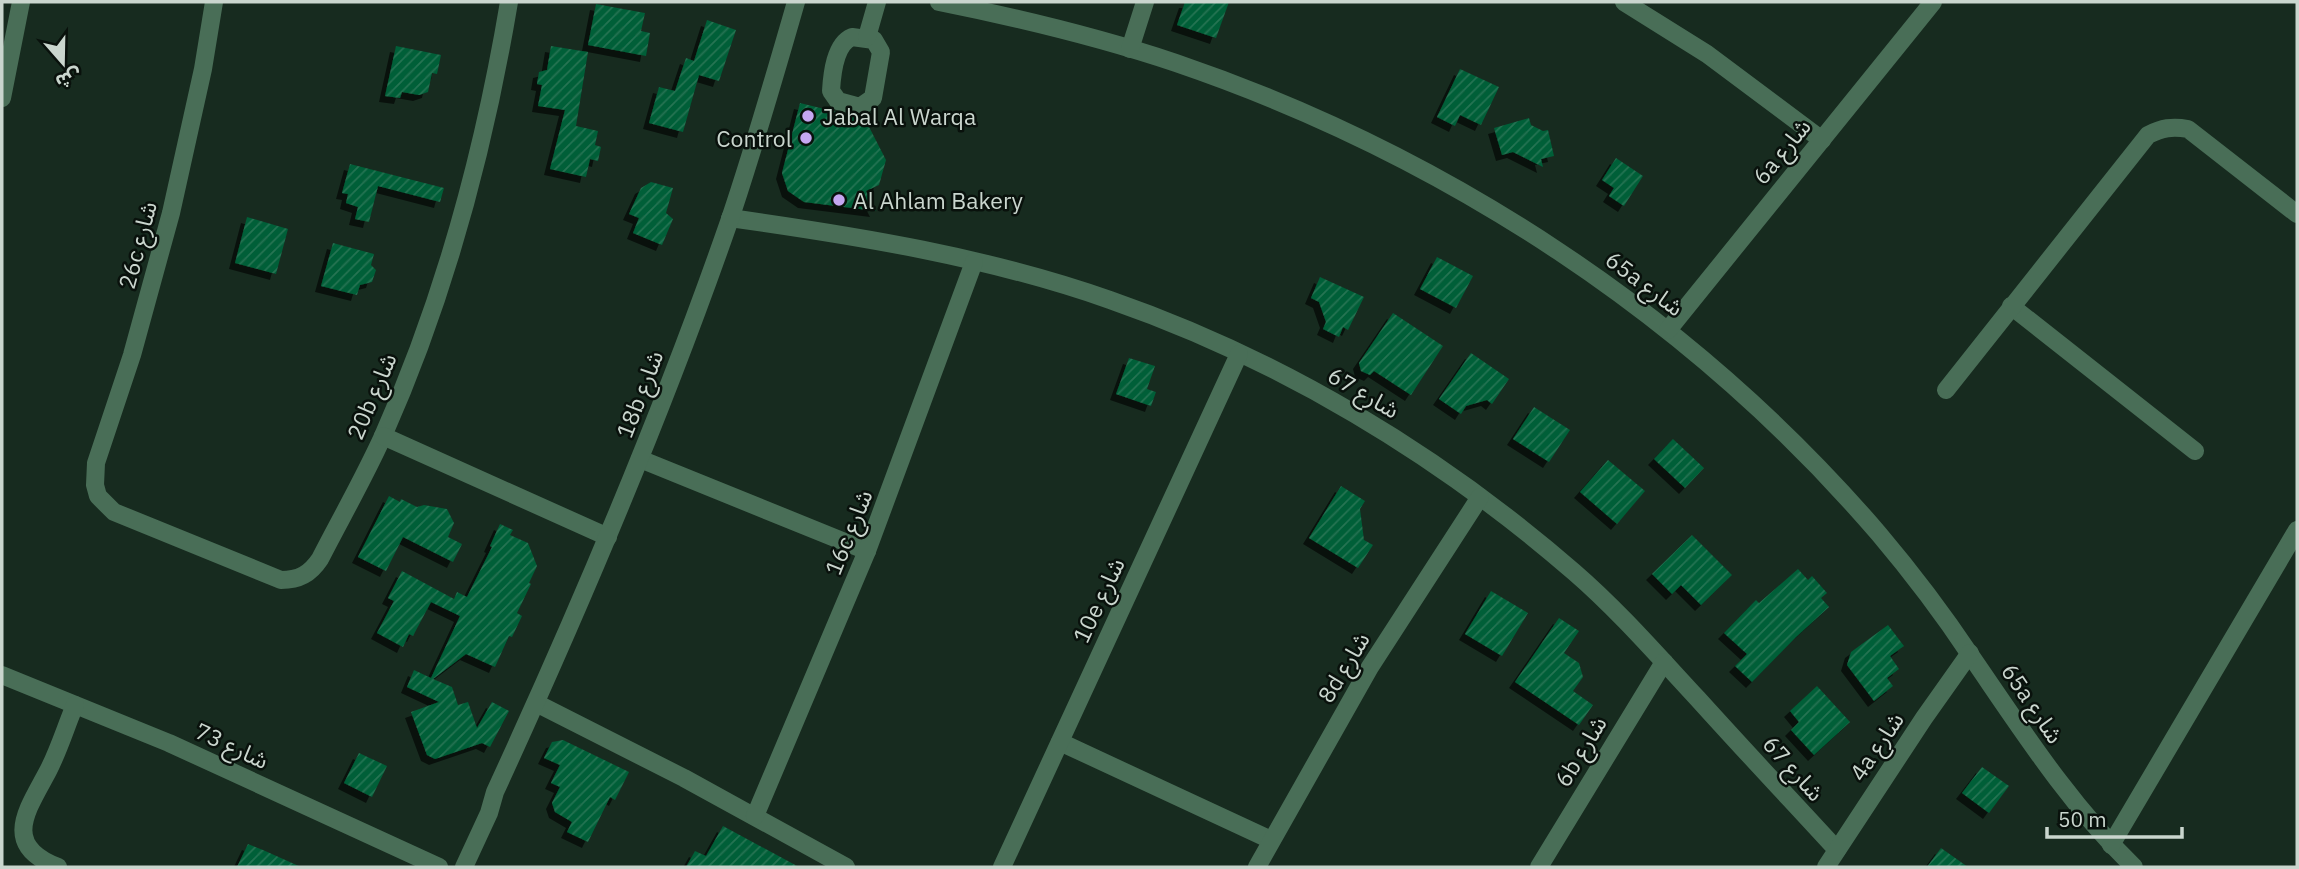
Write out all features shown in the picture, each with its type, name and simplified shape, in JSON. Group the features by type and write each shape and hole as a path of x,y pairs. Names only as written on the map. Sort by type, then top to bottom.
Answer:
{"street":[{"path":"2,98 21,2"},
{"name":"26c شارع","path":"98,496 95,485 96,463 132,355 171,213 203,69 214,2"},
{"name":"20b شارع","path":"98,496 114,512 273,578 291,580 308,574 320,559 383,436 417,351 466,201 494,88 509,2"},
{"name":"18b شارع","path":"464,867 640,459 730,218 796,2"},
{"path":"867,37 877,2"},
{"name":"65a شارع","path":"939,2 1014,18 1130,49 1219,79 1366,141 1429,174 1551,246 1668,330 1779,428 1831,480 1927,593 2059,784 2111,845 2134,867"},
{"path":"1130,49 1145,2"},
{"path":"1624,2 1716,61 1822,140"},
{"name":"6a شارع","path":"1668,330 1933,2"},
{"path":"1946,390 2138,145 2161,128 2188,129 2297,214"},
{"name":"شارع 67","path":"730,218 880,242 974,262 1043,279 1110,300 1239,354 1302,384 1363,418 1480,497 1576,574 1621,616 1836,850"},
{"name":"16c شارع","path":"755,816 867,551 974,262"},
{"path":"2011,306 2195,451"},
{"name":"10e شارع","path":"1002,867 1239,354"},
{"path":"383,436 608,537"},
{"path":"640,459 867,551"},
{"name":"8d شارع","path":"1257,867 1370,667 1480,497"},
{"path":"2111,845 2297,530"},
{"name":"4a شارع","path":"1826,867 1970,653"},
{"name":"6b شارع","path":"1539,867 1664,662"},
{"name":"شارع 73","path":"2,676 169,743 439,867"},
{"path":"58,867 39,858 30,849 24,838 23,825 25,813 37,787 49,770 70,702"},
{"path":"536,703 755,816 846,867"},
{"path":"1060,742 1271,841"},
{"name":"18b شارع","path":"452,867 482,809 495,792"}],"building":[{"path":"1185,2 1229,2 1216,38 1177,25"},
{"path":"596,4 645,13 641,31 650,33 646,56 588,45"},
{"path":"707,20 736,30 719,81 699,75 683,132 649,123 659,87 675,91 686,58 694,61"},
{"path":"396,46 441,55 437,74 432,73 428,92 419,95 402,92 400,98 385,96"},
{"path":"551,46 588,52 576,126 598,131 595,145 601,147 598,161 590,159 586,177 550,169 565,110 538,106 542,85 537,84 539,72 547,70"},
{"path":"1460,69 1499,87 1481,125 1460,115 1455,126 1437,117"},
{"path":"800,103 865,119 886,160 879,185 866,191 876,211 804,202 788,191 782,173"},
{"path":"1529,118 1531,125 1543,131 1548,130 1554,156 1541,159 1543,167 1513,152 1502,155 1494,128"},
{"path":"1616,158 1643,176 1624,206 1609,196 1614,188 1602,180"},
{"path":"350,164 444,188 440,202 378,186 369,222 355,219 358,207 346,203 348,194 342,193"},
{"path":"651,182 673,188 666,213 673,219 662,245 633,233 639,218 629,214 641,188"},
{"path":"247,217 288,229 276,274 235,263"},
{"path":"333,243 374,254 371,265 376,270 372,282 360,285 357,295 321,286"},
{"path":"1437,257 1473,276 1456,308 1420,289"},
{"path":"1320,277 1364,297 1348,330 1343,327 1339,337 1323,329 1326,322 1319,302 1311,298"},
{"path":"1393,313 1443,346 1411,395 1374,371 1370,375 1361,371 1359,363"},
{"path":"1471,353 1509,379 1492,404 1487,400 1466,406 1461,414 1439,399"},
{"path":"1129,358 1155,366 1147,389 1156,392 1151,406 1116,394"},
{"path":"1534,407 1570,430 1549,462 1513,439"},
{"path":"1673,439 1704,468 1685,488 1654,459"},
{"path":"1608,460 1645,491 1617,524 1580,492"},
{"path":"1341,486 1365,501 1360,509 1364,540 1373,545 1358,568 1309,538"},
{"path":"389,496 417,507 424,505 447,509 454,523 448,537 462,544 453,562 403,537 386,571 358,557"},
{"path":"500,524 513,530 510,535 528,543 537,566 517,613 522,616 512,637 509,636 495,667 466,654 433,679 452,687 458,705 468,702 477,728 492,702 509,711 490,747 482,743 435,759 427,755 411,712 439,702 407,687 414,670 431,678 460,616 431,602 413,636 409,634 403,647 377,633 394,601 388,598 402,571 454,599 457,592 467,597 492,547 490,546"},
{"path":"1692,535 1732,575 1701,605 1681,585 1672,594 1652,574"},
{"path":"1798,569 1808,580 1812,576 1827,593 1821,598 1829,607 1752,682 1735,666 1747,654 1724,633 1756,600 1759,603"},
{"path":"1491,591 1528,613 1502,656 1465,634"},
{"path":"1559,618 1579,631 1564,653 1579,663 1583,677 1573,691 1593,705 1579,725 1515,682"},
{"path":"1888,625 1904,646 1890,656 1899,669 1887,678 1893,686 1874,701 1847,665 1851,652"},
{"path":"1817,686 1850,722 1814,755 1791,730 1799,722 1790,711"},
{"path":"563,740 629,772 615,800 610,797 588,842 567,832 572,822 555,812 552,803 560,787 551,783 560,765 544,758 552,742"},
{"path":"359,753 387,766 372,797 344,783"},
{"path":"1982,767 2009,786 1989,813 1962,793"},
{"path":"723,826 799,867 686,867 695,851 706,856"},
{"path":"248,844 263,850 301,867 237,867"},
{"path":"1941,848 1968,867 1927,867"}],"place":[{"name":"Jabal Al Warqa","path":"808,116"},
{"name":"Control","path":"806,138"},
{"name":"Al Ahlam Bakery","path":"839,200"}]}
